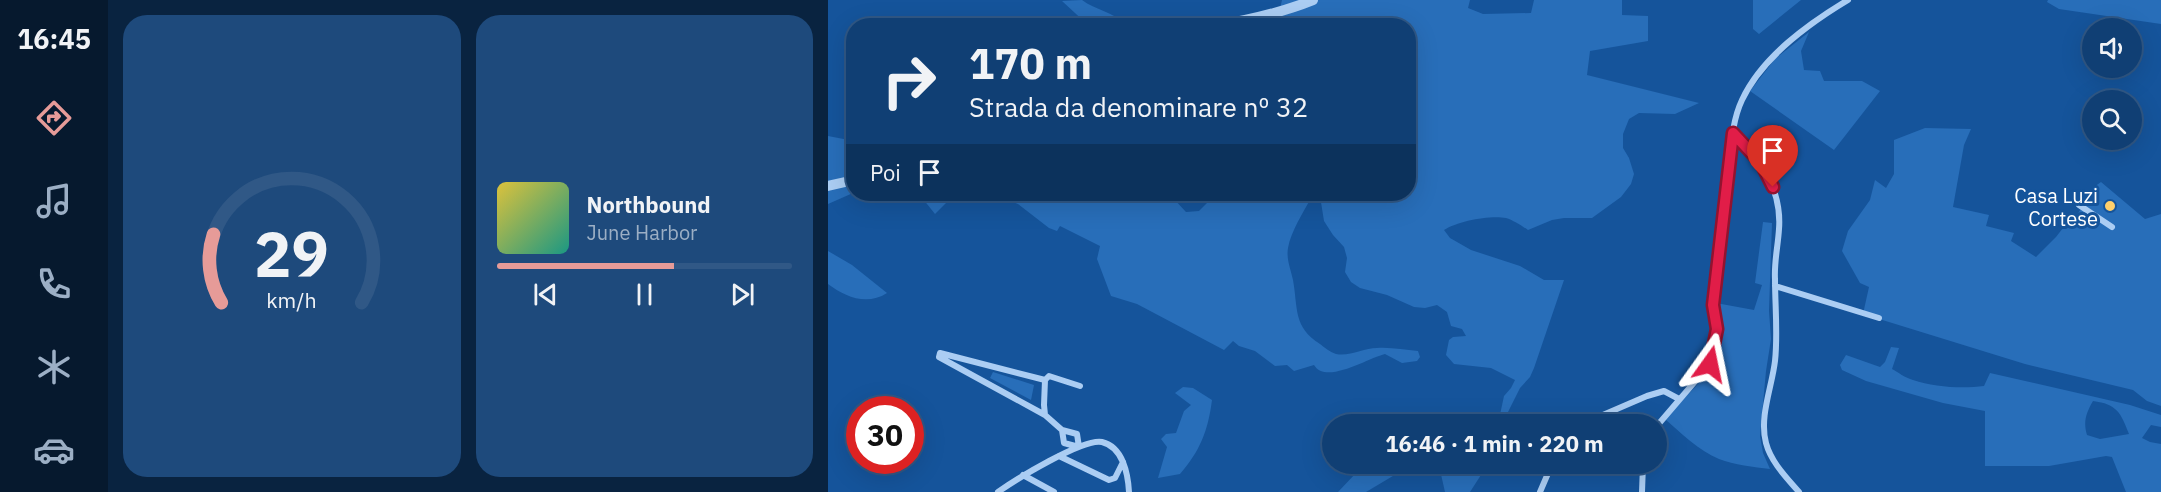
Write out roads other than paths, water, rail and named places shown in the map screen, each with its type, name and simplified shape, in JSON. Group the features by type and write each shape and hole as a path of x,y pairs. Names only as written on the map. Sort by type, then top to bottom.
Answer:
{"street":[{"path":"1260,18 1313,0"},
{"path":"1667,414 1710,364 1714,348 1717,329 1713,305 1733,133 1742,100 1764,68 1781,50 1802,32 1848,0"},
{"path":"1733,133 1761,163 1775,196 1779,228 1774,266 1777,338 1765,423 1765,440 1769,453 1799,492"},
{"path":"828,186 846,182"},
{"path":"2079,205 2112,226"},
{"path":"1774,286 1879,318"},
{"path":"1045,380 940,353 939,357 1045,415 1062,430 1077,434 1079,447"},
{"path":"1045,415 1045,380 1049,376 1080,386"},
{"path":"1605,414 1664,391 1679,399"},
{"path":"1062,430 1064,443 1079,447"},
{"path":"998,492 1023,475 1059,456 1094,442 1103,442 1111,447 1123,462 1129,492"},
{"path":"1059,456 1109,480 1115,478 1123,462"},
{"path":"1540,492 1548,474"},
{"path":"1642,492 1643,474"},
{"path":"1023,475 1054,492"}],"place":[{"name":"Casa Luzi Cortese","path":"2110,206"}]}
